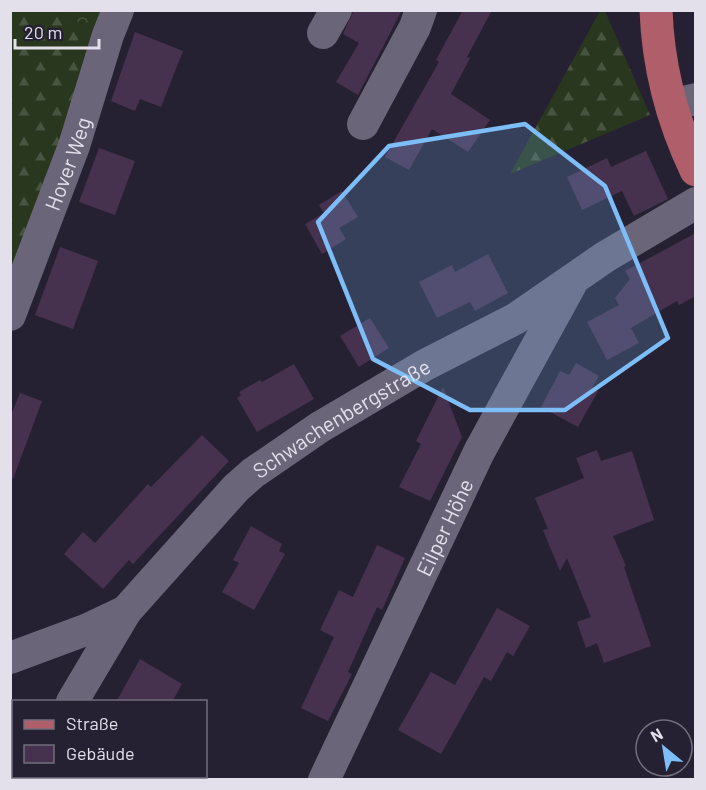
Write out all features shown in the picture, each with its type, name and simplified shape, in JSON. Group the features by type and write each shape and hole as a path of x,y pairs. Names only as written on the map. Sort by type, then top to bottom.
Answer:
{"main road":[{"path":"656,10 657,40 683,102 696,170"}],"street":[{"name":"Hover Weg","path":"10,315 74,146 108,34 118,10"},
{"path":"363,124 416,27 421,10"},
{"name":"Schwachenbergstraße","path":"10,658 88,629 126,611 236,488 253,473 320,427 425,365 515,319 605,257 696,203"},
{"name":"Eilper Höhe","path":"324,780 479,452 575,278"},
{"path":"73,700 126,611"}],"highlighted area":[{"path":"525,124 605,186 668,338 565,410 470,410 373,359 318,222 389,146"}],"green space":[{"path":"11,11 57,11 108,35 11,315"},
{"path":"57,11 118,11 108,35"},
{"path":"600,11 605,11 650,115 510,174"}],"building":[{"path":"354,10 402,10 358,95 336,82 359,43 343,34"},
{"path":"463,10 492,10 467,57 470,58 451,94 490,120 468,152 432,129 409,170 385,157 439,62 436,60"},
{"path":"135,32 183,51 161,107 140,99 135,111 111,101"},
{"path":"99,148 135,161 115,215 79,202"},
{"path":"646,151 668,199 634,216 622,191 582,210 567,177 607,158 611,167"},
{"path":"342,191 358,217 339,228 346,239 322,254 305,224 324,213 319,205"},
{"path":"696,233 696,296 679,305 677,301 631,328 639,343 607,360 587,322 619,305 615,298 630,279 625,271"},
{"path":"60,247 98,261 73,329 35,315"},
{"path":"488,254 508,293 475,311 470,302 437,318 419,282 452,265 455,272"},
{"path":"370,318 389,348 359,367 340,336"},
{"path":"576,363 599,376 592,388 598,391 578,427 541,407 560,371 569,375"},
{"path":"294,364 314,399 257,432 237,398 241,395 239,392"},
{"path":"443,387 462,437 430,501 399,487 421,444 416,441"},
{"path":"20,393 42,401 13,479 10,479 10,418"},
{"path":"202,435 229,461 133,564 129,560 103,589 64,554 83,532 95,543 148,484 151,487"},
{"path":"597,450 601,461 632,451 654,520 613,536 626,566 624,567 651,646 604,663 597,643 586,648 577,622 591,617 567,558 560,571 543,530 548,529 535,498 584,478 576,458"},
{"path":"251,526 282,544 279,551 285,554 254,610 222,592 239,563 233,560"},
{"path":"377,545 405,558 382,610 377,607 348,672 352,674 328,721 301,708 334,637 320,630 339,590 353,597"},
{"path":"497,608 530,626 513,656 507,652 491,681 484,677 441,754 398,730 431,672 455,685"},
{"path":"140,659 182,684 173,700 117,700"}]}
